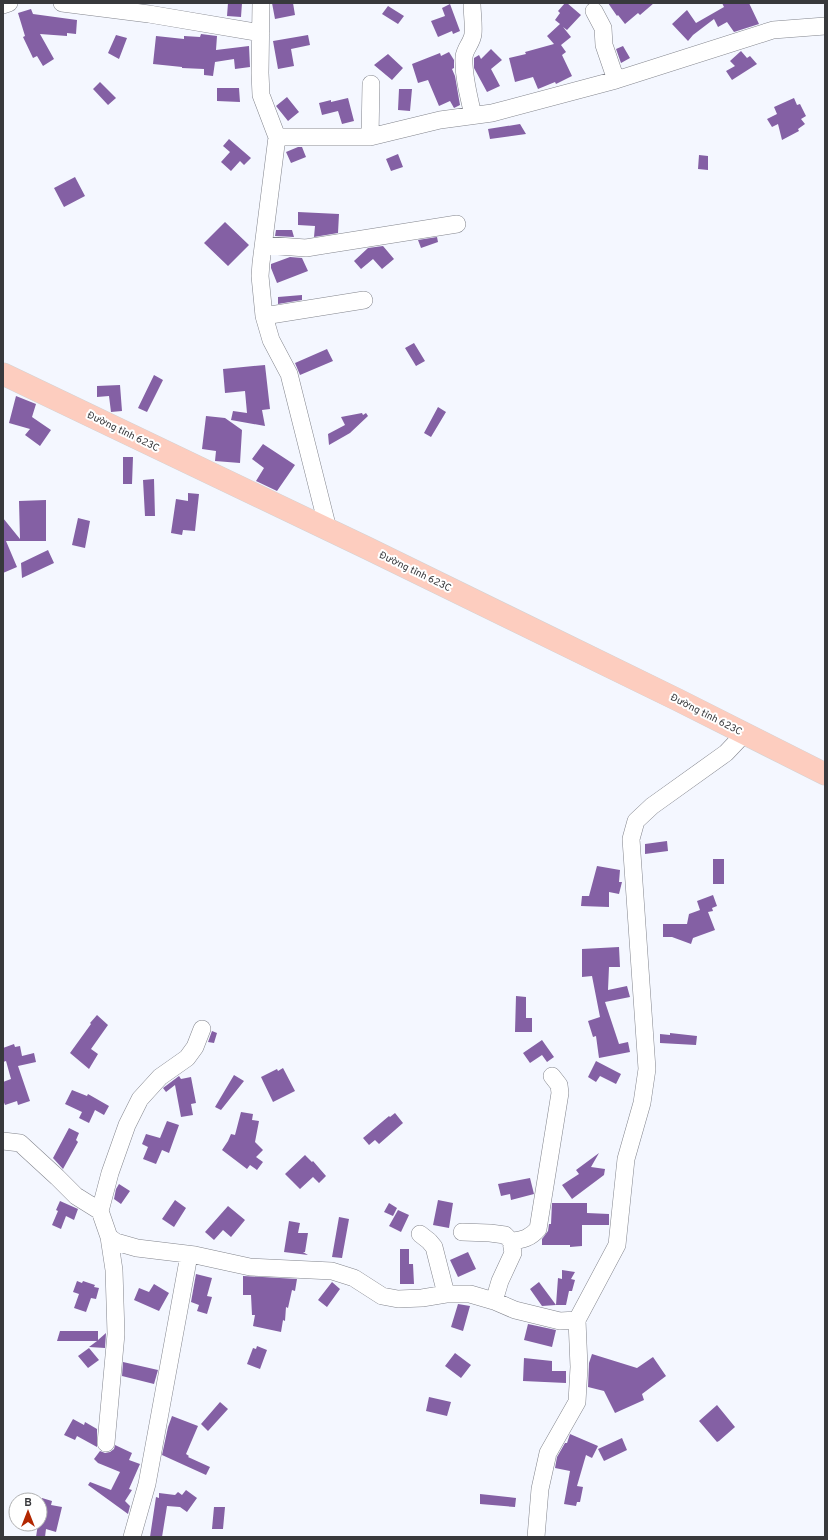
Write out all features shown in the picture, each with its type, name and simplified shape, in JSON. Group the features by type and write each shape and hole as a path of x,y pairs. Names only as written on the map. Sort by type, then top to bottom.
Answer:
{"main road":[{"name":"Đường tỉnh 623C","path":"3,374 678,700 825,774"}],"street":[{"path":"3,5 8,3"},
{"path":"62,3 149,14 261,33"},
{"path":"261,3 261,94 277,137 260,276 264,316 271,340 289,374 328,530"},
{"path":"472,3 473,34 464,56 465,74 473,116"},
{"path":"594,11 602,28 604,45 616,80"},
{"path":"277,137 370,137 440,120 492,113 616,80 773,30 825,26"},
{"path":"370,137 371,84"},
{"path":"264,245 306,248 457,224"},
{"path":"264,316 364,300"},
{"path":"536,1537 540,1488 548,1453 577,1402 579,1367 577,1320 616,1246 626,1159 642,1103 647,1069 630,839 636,821 652,806 726,753 744,734"},
{"path":"106,1443 116,1334 114,1270 109,1237 103,1224 100,1211 110,1173 127,1125 140,1099 160,1077 187,1058 195,1047 202,1029"},
{"path":"511,1241 524,1240 532,1236 538,1229 560,1093 559,1085 552,1076"},
{"path":"3,1141 20,1143 76,1196 100,1211"},
{"path":"462,1232 505,1235 511,1241 513,1253 500,1281 494,1301"},
{"path":"420,1234 429,1240 434,1247 446,1294"},
{"path":"109,1237 116,1242 136,1248 189,1255 250,1267 332,1271 354,1278 382,1296 398,1299 422,1298 446,1294 470,1294 494,1301 514,1310 560,1321 577,1320"},
{"path":"132,1537 147,1484 189,1255"}],"building":[{"path":"228,3 242,3 241,17 227,16"},
{"path":"272,3 293,3 295,15 275,19"},
{"path":"565,3 581,15 567,30 563,27 571,37 561,45 566,52 562,55 572,76 556,84 555,82 538,89 533,77 515,82 509,58 526,54 525,52 554,44 547,36 560,24 555,20 560,13 558,11"},
{"path":"608,3 654,3 640,15 638,13 625,24"},
{"path":"722,3 749,3 759,24 734,32 727,22 718,27 714,19 693,35 688,41 672,24 687,10 696,23 724,7"},
{"path":"450,4 460,31 453,34 452,31 438,37 431,21 445,16 442,8"},
{"path":"388,6 404,16 398,24 382,14"},
{"path":"31,9 33,14 77,20 76,34 67,33 67,36 40,34 54,59 43,66 37,56 33,58 23,37 25,36 18,13"},
{"path":"201,34 217,36 216,50 249,46 250,67 235,69 234,59 215,62 213,76 204,75 204,69 153,64 156,36 184,39 184,36 200,37"},
{"path":"116,35 127,38 119,59 108,53"},
{"path":"308,35 310,45 291,49 294,66 278,69 273,41"},
{"path":"623,46 630,58 621,63 616,49"},
{"path":"491,49 502,60 491,69 500,86 487,92 474,68 474,58 479,55 481,59"},
{"path":"741,51 747,58 750,56 757,64 732,80 726,71 735,66 730,61"},
{"path":"449,52 454,60 454,68 452,69 455,76 460,105 454,108 450,101 439,106 428,80 418,83 412,64 440,53 441,56"},
{"path":"388,54 403,68 392,80 374,65"},
{"path":"100,82 116,98 108,105 93,89"},
{"path":"217,88 239,88 240,102 217,101"},
{"path":"399,89 412,89 410,111 398,110"},
{"path":"287,97 299,112 288,121 276,106"},
{"path":"348,98 354,121 342,124 338,111 322,115 319,103"},
{"path":"794,98 797,105 800,104 806,116 801,119 805,124 798,129 799,131 782,140 778,124 772,127 767,119 777,114 774,107"},
{"path":"520,124 526,134 490,139 488,129"},
{"path":"229,139 251,158 244,165 240,161 231,171 221,162 230,152 223,146"},
{"path":"302,147 306,157 291,163 286,152"},
{"path":"398,154 403,167 391,171 386,159"},
{"path":"699,155 708,156 708,170 698,169"},
{"path":"75,177 85,196 64,207 54,188"},
{"path":"298,212 339,214 338,233 314,237 315,226 298,225"},
{"path":"225,222 249,245 228,266 204,243"},
{"path":"276,230 292,230 294,237 275,236"},
{"path":"437,237 438,242 421,248 418,240"},
{"path":"383,246 394,259 382,269 373,259 361,269 354,261 368,248"},
{"path":"290,257 302,258 308,271 277,283 271,268 271,264"},
{"path":"302,295 302,300 278,304 278,297"},
{"path":"414,343 425,361 416,366 405,348"},
{"path":"327,349 333,361 300,375 295,363"},
{"path":"265,365 270,409 262,410 265,426 231,420 233,411 247,413 245,391 225,393 223,369"},
{"path":"154,375 163,380 147,412 138,408"},
{"path":"120,385 122,411 111,412 109,396 97,397 97,386"},
{"path":"16,396 36,404 32,417 51,430 40,446 25,435 30,429 9,423"},
{"path":"438,407 446,412 431,437 424,433"},
{"path":"362,413 363,415 366,413 368,416 350,433 329,445 328,434 345,425 341,417"},
{"path":"206,416 225,418 242,430 240,463 215,461 216,451 202,449"},
{"path":"263,444 295,465 277,491 256,481 264,468 252,459"},
{"path":"123,457 133,457 132,484 123,484"},
{"path":"154,479 155,516 145,516 143,480"},
{"path":"188,493 199,494 195,531 183,530 182,535 171,533 176,499 188,501"},
{"path":"46,500 46,541 6,541 17,567 3,573 3,518 20,539 19,501"},
{"path":"78,518 90,521 85,548 72,545"},
{"path":"48,550 54,563 22,578 21,563"},
{"path":"667,841 668,851 645,854 645,844"},
{"path":"713,859 724,859 724,884 713,884"},
{"path":"597,866 620,870 619,882 622,882 619,894 609,892 609,907 581,906 582,896 589,896"},
{"path":"713,895 717,906 712,908 713,911 708,912 715,930 693,938 691,944 672,937 663,937 663,924 687,924 689,914 700,910 697,901"},
{"path":"619,947 620,967 609,967 608,990 627,986 630,997 605,1002 619,1044 628,1042 630,1052 599,1058 596,1036 593,1037 588,1021 600,1017 592,976 582,977 582,949"},
{"path":"516,996 526,997 526,1018 532,1018 532,1032 515,1032"},
{"path":"97,1015 108,1025 91,1049 98,1054 89,1069 70,1053"},
{"path":"212,1031 217,1033 214,1043 208,1042"},
{"path":"670,1033 697,1036 696,1045 660,1043 660,1034 670,1035"},
{"path":"542,1040 554,1057 547,1062 542,1055 530,1063 523,1053"},
{"path":"14,1044 15,1047 20,1046 22,1056 34,1053 36,1062 18,1066 30,1101 18,1105 17,1101 5,1105 3,1100 3,1082 11,1079 6,1061 3,1062 3,1048"},
{"path":"596,1061 621,1074 616,1084 600,1076 596,1082 588,1077"},
{"path":"283,1068 295,1091 273,1102 261,1077 277,1069 278,1071"},
{"path":"234,1075 244,1081 221,1110 215,1107"},
{"path":"179,1076 181,1079 191,1077 196,1103 191,1104 193,1115 181,1117 175,1085 166,1092 163,1088"},
{"path":"72,1090 87,1096 88,1094 109,1106 104,1115 95,1110 89,1123 79,1118 82,1112 65,1104"},
{"path":"241,1112 253,1114 252,1120 259,1121 255,1142 263,1150 256,1157 263,1162 257,1170 250,1165 247,1169 222,1150 231,1134 235,1135"},
{"path":"395,1113 403,1123 379,1144 375,1140 369,1145 363,1138 389,1116 390,1117"},
{"path":"167,1121 179,1125 169,1153 162,1150 156,1164 143,1159 148,1147 142,1144 146,1134 160,1138"},
{"path":"69,1128 79,1133 76,1140 78,1142 63,1169 53,1158"},
{"path":"599,1153 591,1167 605,1169 604,1175 572,1199 562,1185 579,1174 576,1170"},
{"path":"305,1155 312,1162 313,1161 326,1176 319,1183 313,1177 300,1189 285,1174"},
{"path":"530,1178 534,1194 511,1200 510,1194 501,1196 498,1184"},
{"path":"119,1184 130,1191 121,1204 114,1199 116,1189"},
{"path":"175,1200 186,1208 174,1227 162,1219"},
{"path":"438,1200 453,1203 449,1228 433,1225"},
{"path":"60,1201 78,1209 74,1220 66,1216 61,1229 52,1225 58,1211 56,1210"},
{"path":"389,1203 397,1208 393,1216 384,1212"},
{"path":"552,1203 587,1203 587,1213 609,1214 609,1225 582,1225 582,1246 570,1247 570,1245 542,1245 542,1239 548,1231 549,1224 551,1224"},
{"path":"228,1206 245,1220 231,1237 223,1230 214,1240 205,1232"},
{"path":"398,1210 409,1215 401,1232 389,1226"},
{"path":"339,1217 349,1219 342,1258 332,1257"},
{"path":"289,1221 300,1223 298,1233 308,1233 305,1252 303,1252 308,1255 284,1252"},
{"path":"400,1249 409,1249 409,1264 413,1264 414,1284 400,1284"},
{"path":"468,1252 476,1269 458,1277 450,1260"},
{"path":"562,1270 575,1272 571,1279 575,1280 572,1291 569,1291 566,1305 556,1305 558,1278 562,1279"},
{"path":"196,1274 212,1278 207,1296 212,1297 207,1314 197,1311 199,1305 191,1302"},
{"path":"243,1276 297,1279 295,1291 292,1290 288,1308 286,1307 285,1321 283,1320 281,1332 253,1326 255,1315 252,1315 251,1295 243,1295"},
{"path":"77,1281 82,1283 83,1281 99,1288 96,1299 91,1298 86,1312 74,1308 79,1294 73,1292"},
{"path":"332,1282 340,1289 327,1307 318,1300"},
{"path":"539,1282 556,1305 542,1306 530,1289"},
{"path":"154,1284 169,1293 159,1311 134,1300 139,1288 149,1292"},
{"path":"458,1304 470,1306 463,1331 451,1327"},
{"path":"528,1324 556,1330 552,1347 524,1340"},
{"path":"60,1331 98,1331 98,1340 106,1333 105,1348 89,1347 97,1341 57,1341"},
{"path":"257,1346 267,1350 260,1369 247,1364 253,1348 256,1349"},
{"path":"89,1348 99,1360 88,1368 78,1356"},
{"path":"455,1353 471,1365 461,1378 445,1366"},
{"path":"592,1354 637,1368 653,1357 666,1376 642,1394 644,1400 615,1413 604,1391 588,1387 589,1363"},
{"path":"524,1358 552,1361 552,1371 566,1371 566,1383 523,1381"},
{"path":"123,1362 158,1370 154,1384 122,1376"},
{"path":"429,1397 451,1402 447,1416 426,1411"},
{"path":"220,1402 228,1409 208,1431 201,1424"},
{"path":"717,1405 735,1427 717,1442 699,1421"},
{"path":"172,1416 198,1426 186,1454 189,1456 188,1457 210,1467 206,1475 162,1455"},
{"path":"73,1419 84,1425 85,1422 97,1429 97,1447 77,1436 75,1440 64,1435"},
{"path":"570,1434 598,1446 592,1458 586,1455 577,1486 583,1487 580,1502 577,1502 576,1506 564,1504 570,1471 555,1468 557,1457 565,1443 567,1443"},
{"path":"622,1438 627,1450 604,1461 598,1449"},
{"path":"115,1445 132,1453 129,1460 140,1464 129,1489 132,1490 125,1501 130,1506 128,1514 88,1485 90,1482 111,1490 120,1472 98,1463 94,1459 100,1451 105,1453 110,1452 114,1449"},
{"path":"186,1490 197,1498 187,1512 180,1507 167,1506 162,1537 150,1537 156,1497 159,1498 159,1493 175,1495 178,1492 182,1495"},
{"path":"480,1494 516,1498 515,1507 480,1504"},
{"path":"48,1500 52,1501 51,1505 62,1507 56,1532 48,1530"},
{"path":"214,1507 225,1507 223,1529 212,1529"},
{"path":"37,1532 46,1532 45,1537 36,1537"}]}
